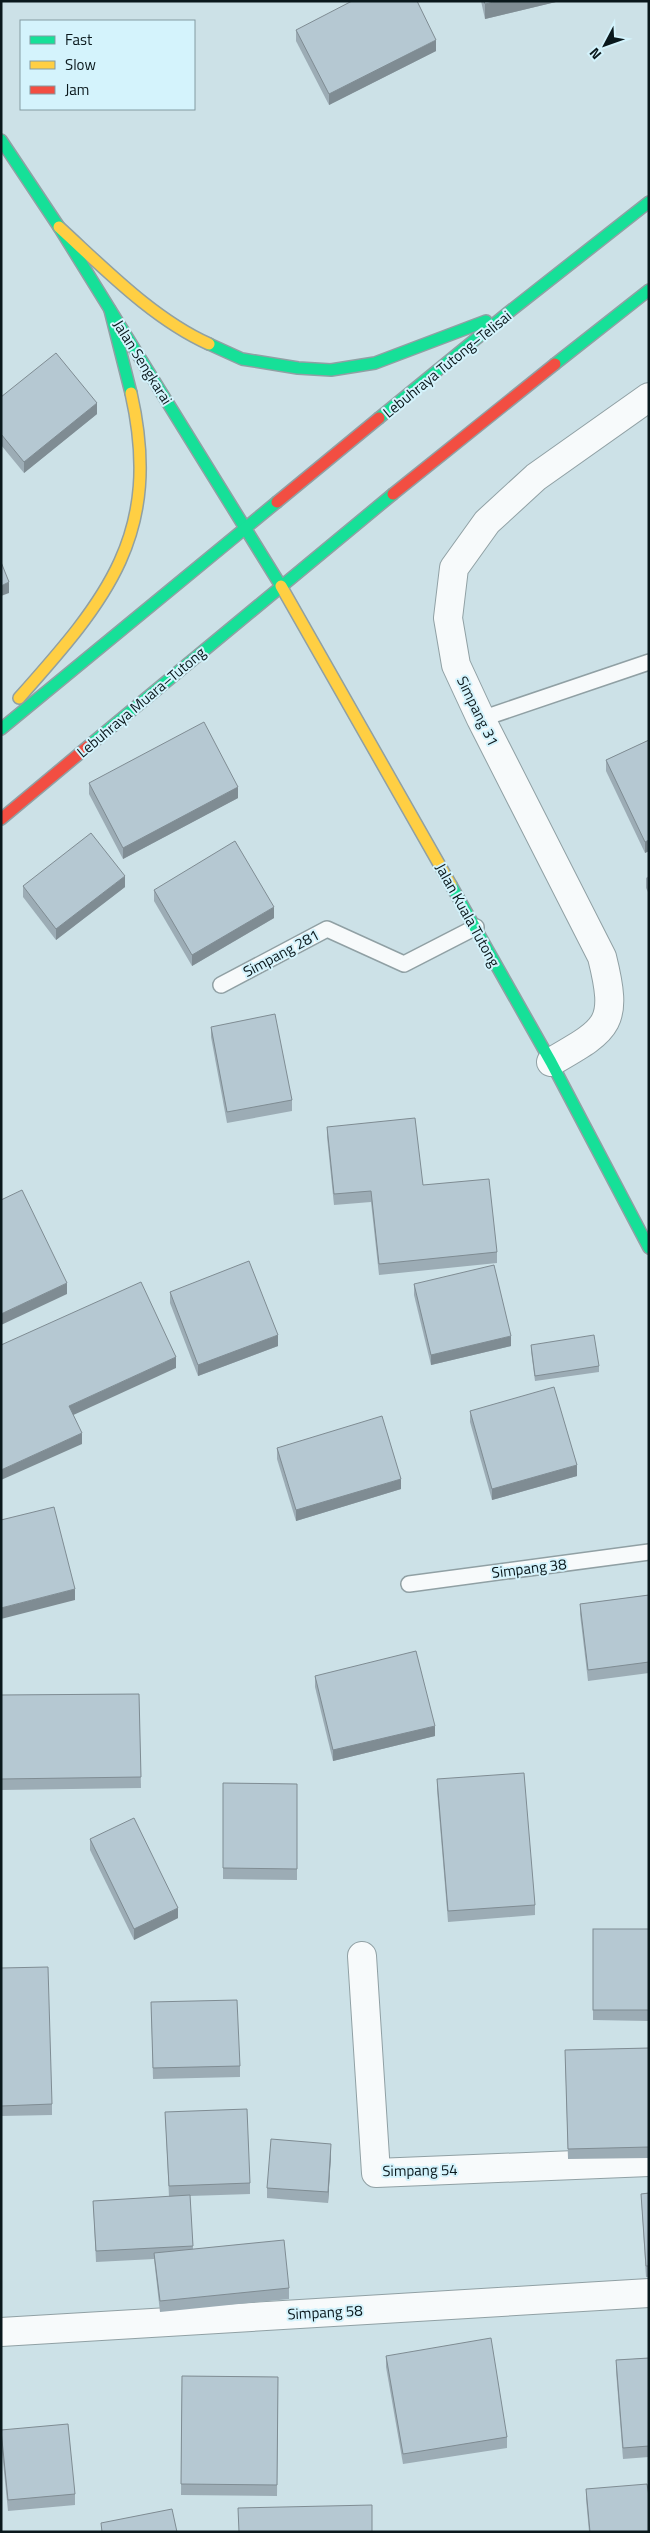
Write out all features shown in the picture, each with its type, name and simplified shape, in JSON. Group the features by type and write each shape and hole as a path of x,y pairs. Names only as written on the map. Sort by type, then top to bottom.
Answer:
{"main road":[{"name":"Jalan Sengkarai","path":"1,140 59,226 247,528 281,586"},
{"name":"Lebuhraya Tutong–Telisai","path":"247,528 509,312 649,202"},
{"path":"59,226 123,285 189,336 242,359 298,368 340,369 375,363 509,312"},
{"path":"281,586 552,366 649,290"},
{"path":"1,718 88,619 108,589 133,531 141,490 138,432 110,310"},
{"path":"1,730 247,528"},
{"name":"Lebuhraya Muara–Tutong","path":"1,819 281,586"},
{"name":"Jalan Kuala Tutong","path":"281,586 476,927 551,1062 649,1248"}],"street":[{"name":"Simpang 31","path":"551,1062 593,1038 609,1016 610,988 602,957 481,719 456,665 448,618 454,568 486,522 536,477 649,397"},
{"name":"Simpang 54","path":"362,1956 376,2173 649,2162"},
{"name":"Simpang 58","path":"1,2332 649,2293"}],"lane":[{"path":"481,719 649,662"},
{"name":"Simpang 281","path":"221,985 327,928 404,964 476,927"},
{"name":"Simpang 38","path":"408,1584 649,1552"}],"building":[{"path":"352,1 417,1 436,40 329,94 296,30"},
{"path":"484,1 498,1 485,4"},
{"path":"56,353 97,403 24,462 1,434 1,397"},
{"path":"1,562 9,582 1,586"},
{"path":"204,722 238,787 123,848 89,783"},
{"path":"649,740 649,840 645,842 606,760"},
{"path":"91,833 125,876 56,929 23,886"},
{"path":"235,841 274,907 192,955 154,890"},
{"path":"275,1014 292,1100 227,1112 211,1027"},
{"path":"415,1118 423,1185 489,1179 497,1252 379,1264 371,1191 334,1194 327,1127"},
{"path":"22,1190 67,1283 1,1314 1,1200"},
{"path":"249,1261 278,1335 198,1365 170,1292"},
{"path":"494,1265 511,1336 431,1355 414,1284"},
{"path":"141,1282 176,1357 69,1406 82,1433 1,1470 1,1345"},
{"path":"594,1335 599,1366 535,1376 531,1345"},
{"path":"554,1387 577,1465 492,1489 470,1411"},
{"path":"382,1416 401,1479 296,1510 277,1448"},
{"path":"54,1507 75,1589 1,1608 1,1520"},
{"path":"649,1595 649,1662 588,1670 580,1604"},
{"path":"416,1651 435,1726 333,1750 315,1676"},
{"path":"139,1694 141,1777 1,1779 1,1695"},
{"path":"524,1773 535,1905 448,1911 437,1779"},
{"path":"223,1783 297,1784 297,1869 223,1868"},
{"path":"134,1818 178,1908 134,1929 90,1839"},
{"path":"593,1929 649,1929 649,2010 593,2010"},
{"path":"48,1967 52,2104 1,2106 1,1968"},
{"path":"237,2000 240,2066 153,2068 151,2002"},
{"path":"649,2048 649,2147 568,2149 565,2050"},
{"path":"247,2109 250,2183 169,2186 165,2112"},
{"path":"271,2139 331,2144 328,2192 267,2188"},
{"path":"649,2193 649,2266 646,2266 641,2194"},
{"path":"190,2195 193,2246 96,2251 93,2201"},
{"path":"284,2240 289,2288 160,2301 154,2253"},
{"path":"491,2338 507,2437 403,2454 386,2356"},
{"path":"649,2358 649,2446 623,2448 616,2360"},
{"path":"182,2376 278,2377 277,2485 181,2484"},
{"path":"68,2424 75,2494 8,2500 1,2430"},
{"path":"647,2484 649,2532 590,2532 586,2489"},
{"path":"372,2505 372,2532 239,2532 238,2508"},
{"path":"172,2509 177,2532 102,2532 101,2523"}],"traffic: fast":[{"path":"1,140 59,227 281,586"},
{"path":"379,418 509,312 649,202"},
{"path":"555,364 649,290"},
{"path":"110,310 131,393"},
{"path":"209,344 242,359 298,368 331,370 375,363 486,321"},
{"path":"91,744 393,494"},
{"path":"1,729 277,502"},
{"path":"451,885 551,1062 649,1248"}],"traffic: slow":[{"path":"59,227 149,307 168,321 209,344"},
{"path":"19,698 78,628 102,595 120,561 133,525 139,486 139,443 131,393"},
{"path":"281,586 451,885"}],"traffic: jam":[{"path":"393,494 555,364"},
{"path":"277,502 379,418"},
{"path":"1,819 91,744"}]}
